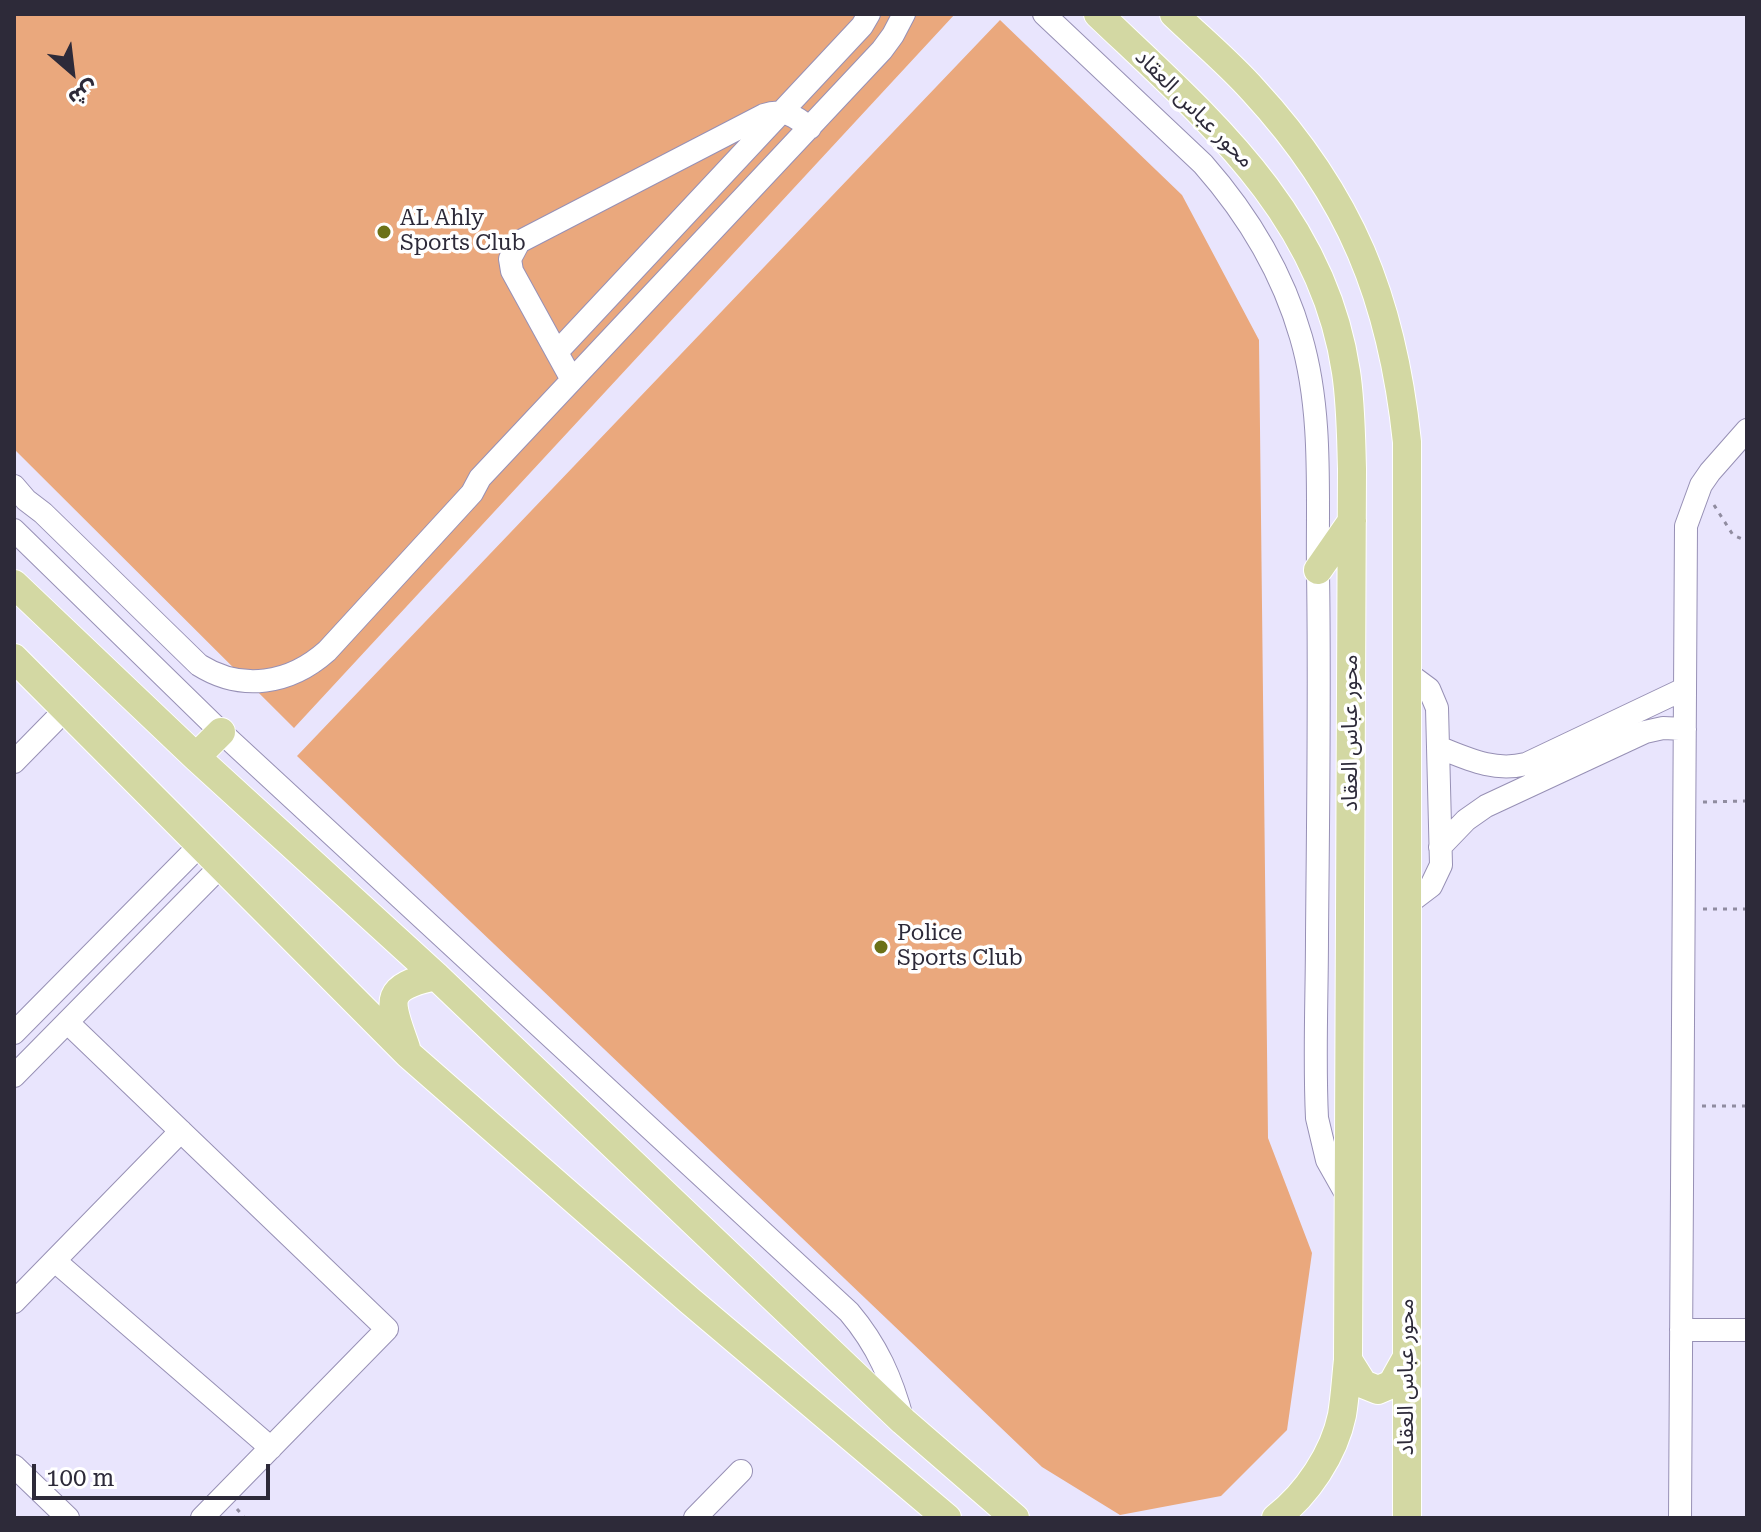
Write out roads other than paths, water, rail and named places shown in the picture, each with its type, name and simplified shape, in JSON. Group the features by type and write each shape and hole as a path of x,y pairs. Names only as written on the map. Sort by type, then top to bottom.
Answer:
{"main road":[{"name":"محور عباس العقاد","path":"1098,14 1230,142 1260,177 1291,222 1315,270 1334,319 1346,371 1352,521 1348,1360 1341,1416 1323,1463 1305,1490 1276,1518"},
{"name":"محور عباس العقاد","path":"1174,14 1252,88 1289,130 1327,186 1348,223 1372,277 1389,331 1401,385 1407,442 1407,1518"},
{"path":"1318,570 1352,521"},
{"path":"14,584 196,757 436,976 903,1421 1015,1518"},
{"path":"14,658 408,1054 689,1300 947,1518"},
{"path":"196,757 221,732"},
{"path":"408,1054 394,1013 394,997 404,985 436,976"},
{"path":"1348,1360 1363,1384 1378,1390 1392,1384 1407,1355"}],"street":[{"path":"557,352 781,112 849,24 869,14"},
{"path":"14,486 199,665 226,679 253,682 293,674 317,660 472,493 480,478 810,128 882,50 904,14"},
{"path":"472,493 489,484 889,59 909,33 916,14"},
{"path":"1044,14 1203,164 1240,209 1270,258 1298,325 1313,395 1318,570 1316,1104 1322,1145 1349,1199"},
{"path":"572,380 512,271 510,259 519,242 764,115 781,112 794,115 810,128"},
{"path":"1680,1518 1686,526 1701,485 1747,430"},
{"path":"14,469 43,513"},
{"path":"14,530 221,732 849,1312 879,1352 903,1421"},
{"path":"1406,672 1429,689 1435,701 1441,865 1431,886 1406,905"},
{"path":"1440,847 1475,813 1553,764 1625,730 1684,689"},
{"path":"14,762 65,710"},
{"path":"1625,730 1685,729"},
{"path":"1438,747 1479,763 1502,768 1553,764"},
{"path":"14,1033 199,846"},
{"path":"14,1076 220,867"},
{"path":"67,1022 387,1329 202,1518"},
{"path":"14,1302 181,1131"},
{"path":"55,1261 271,1448"},
{"path":"1681,1330 1747,1330"},
{"path":"14,1466 68,1518"},
{"path":"695,1518 741,1471"}],"place":[{"name":"AL Ahly Sports Club","path":"384,232"},
{"name":"Police Sports Club","path":"881,947"}]}
